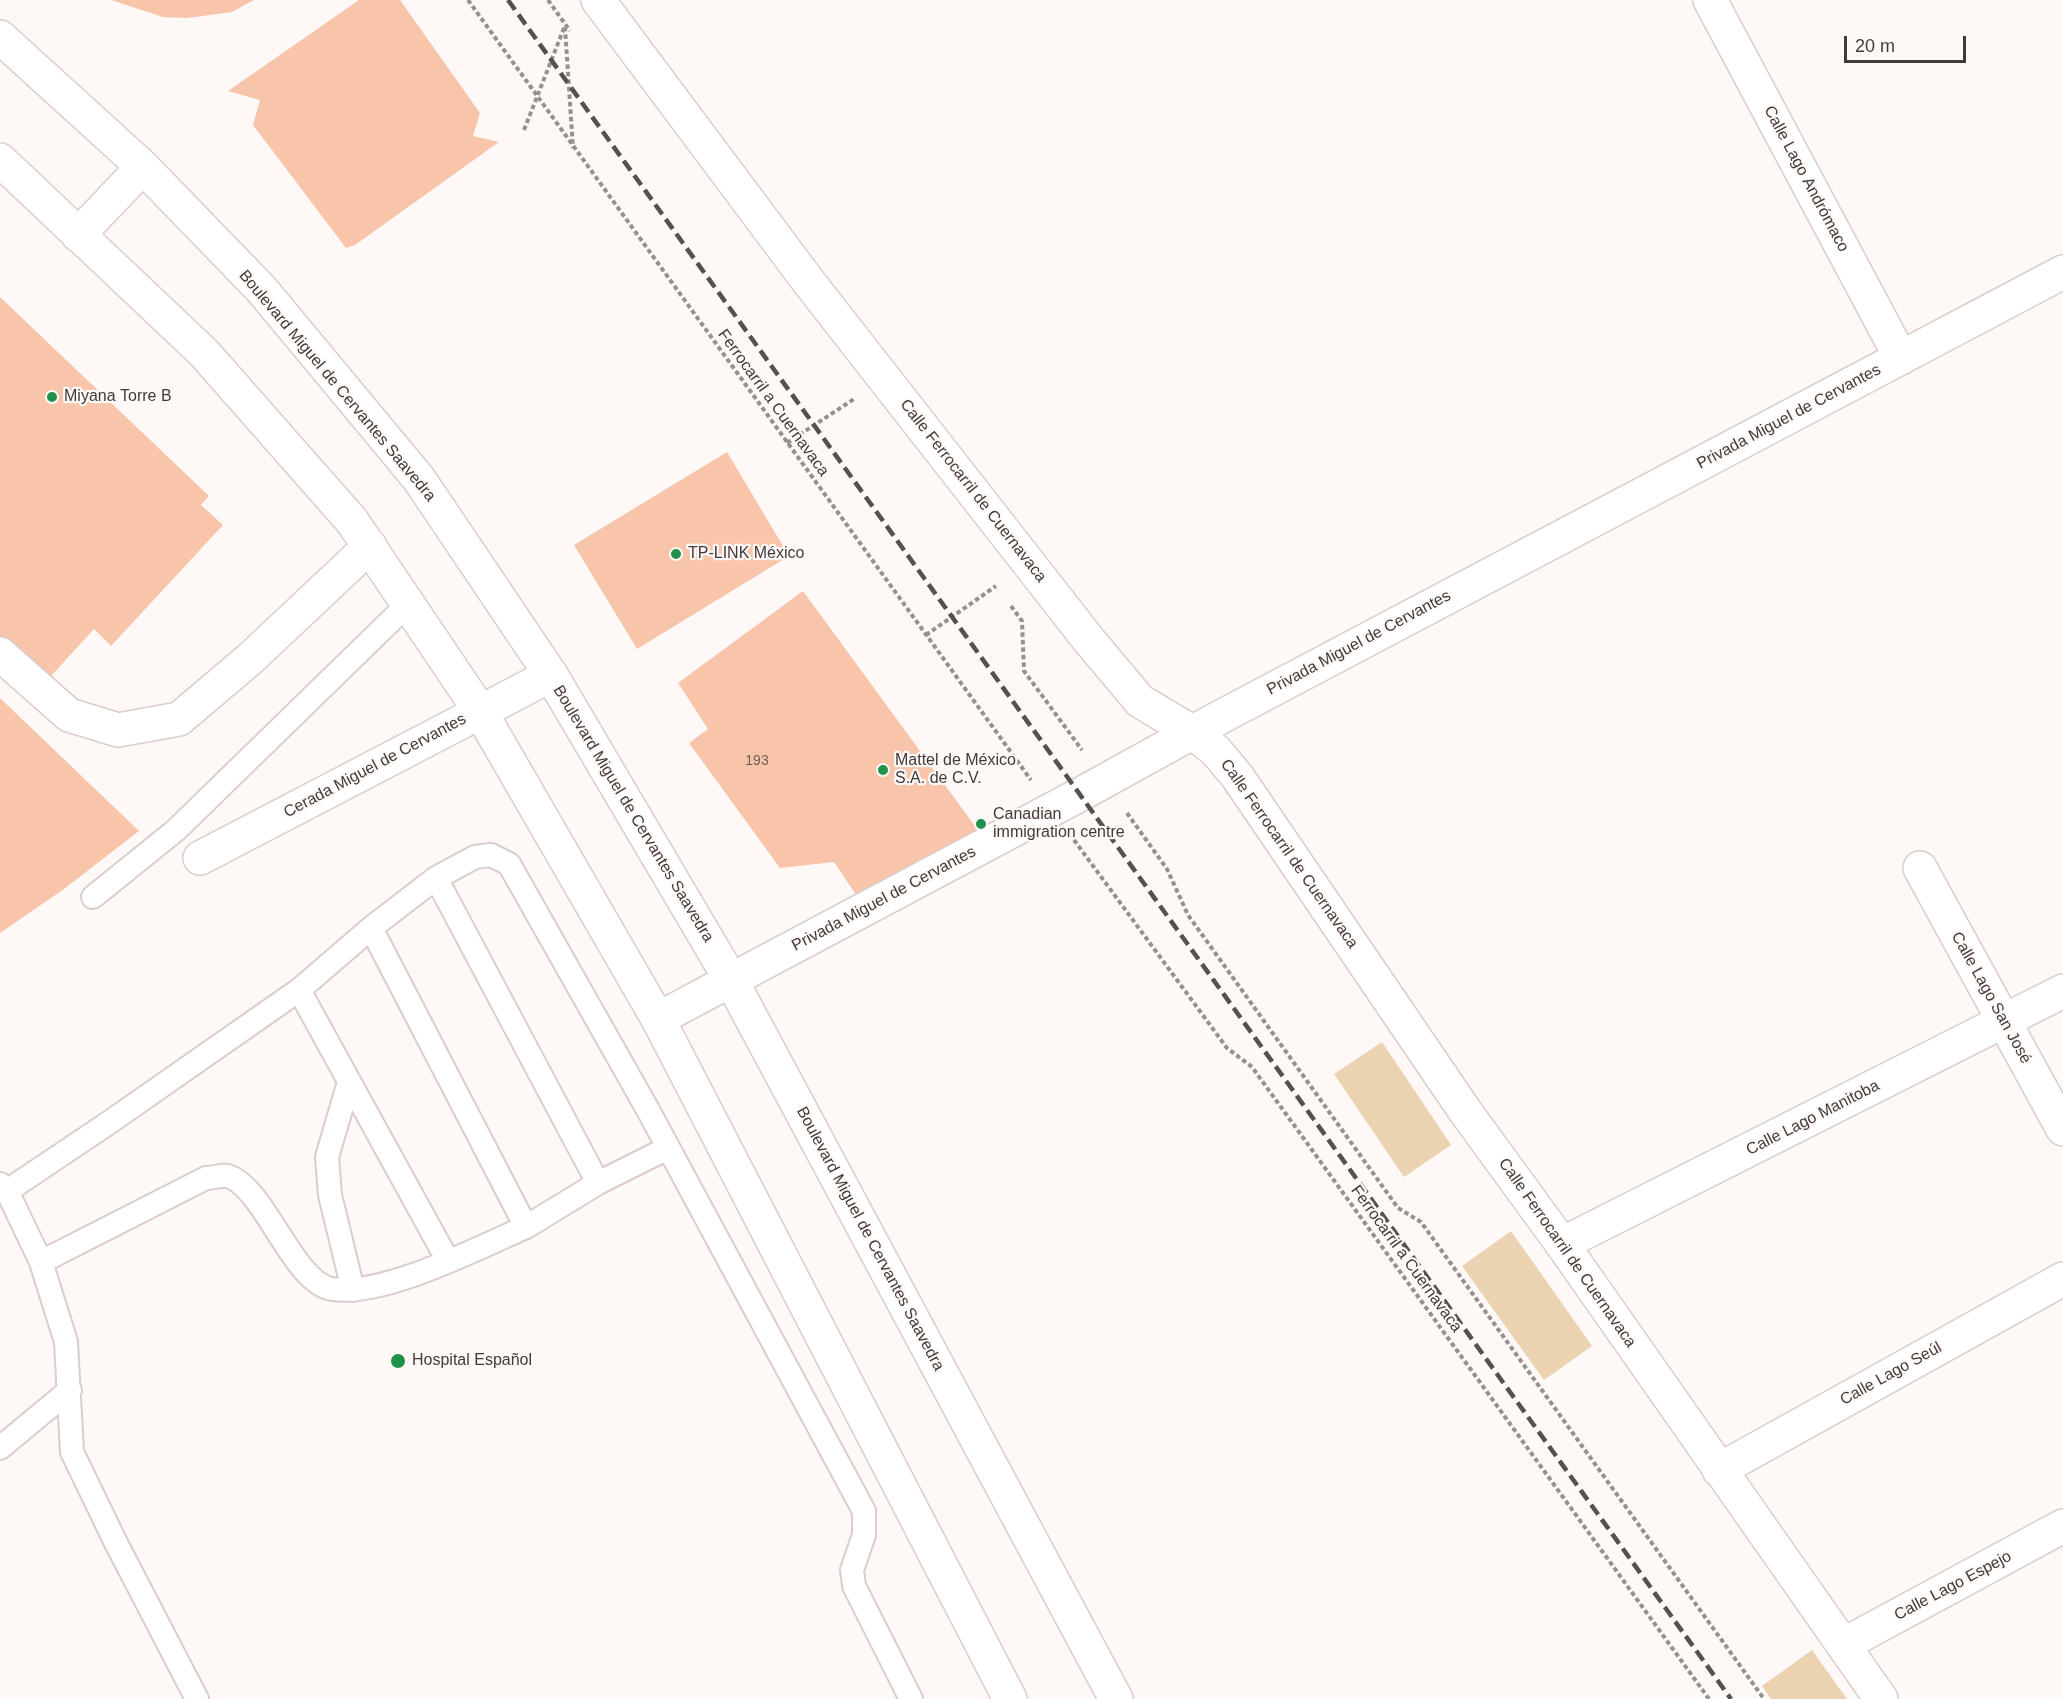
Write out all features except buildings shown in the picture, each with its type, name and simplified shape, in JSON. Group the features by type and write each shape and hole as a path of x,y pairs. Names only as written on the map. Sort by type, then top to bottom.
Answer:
{"street":[{"name":"Calle Ferrocarril de Cuernavaca","path":"598,0 808,281 1088,639 1140,701 1192,732 1216,751 1237,776 1465,1111 1562,1244 1881,1699"},
{"name":"Calle Lago Andrómaco","path":"1710,0 1901,358"},
{"name":"Boulevard Miguel de Cervantes Saavedra","path":"0,37 143,167 262,290 419,479 551,675 731,980 1116,1699"},
{"path":"0,160 204,353 352,521 480,711 658,1019 1010,1699"},
{"path":"78,235 143,167"},
{"name":"Privada Miguel de Cervantes","path":"658,1019 1081,794 1192,732 2063,272"},
{"path":"0,654 69,715 118,730 179,719 252,658 370,546"},
{"name":"Cerada Miguel de Cervantes","path":"200,858 551,675"},
{"name":"Calle Lago San José","path":"1920,868 2063,1129"},
{"name":"Calle Lago Manitoba","path":"1562,1244 2063,991"},
{"name":"Calle Lago Seúl","path":"1719,1470 2063,1279"},
{"name":"Calle Lago Espejo","path":"1843,1645 2063,1526"}],"lane":[{"path":"93,897 176,830 408,604"},
{"path":"197,1699 116,1543 72,1452 68,1418 70,1390 66,1342 41,1262 3,1188 299,990 371,928 436,878 476,857 491,855 509,864 668,1148 864,1511 864,1535 852,1570 854,1586 911,1699"},
{"path":"436,878 598,1183"},
{"path":"371,928 526,1227"},
{"path":"299,990 448,1261"},
{"path":"349,1082 327,1157 330,1195 353,1290"},
{"path":"41,1262 206,1178 228,1176 245,1187 312,1278 329,1289 353,1290 415,1275 526,1227 598,1183 668,1148"},
{"path":"0,1448 70,1390"}],"path":[{"name":"Ferrocarril a Cuernavaca","path":"468,0 1036,787"},
{"path":"548,0 565,24 573,148"},
{"path":"524,130 565,24"},
{"path":"787,443 855,398"},
{"path":"926,635 996,586"},
{"path":"1127,813 1167,869 1188,915 1398,1208 1421,1222 1764,1699"},
{"name":"Ferrocarril a Cuernavaca","path":"1075,841 1227,1048 1252,1067 1709,1699"}],"shaded area":[{"path":"1382,1042 1451,1145 1404,1177 1334,1074"},
{"path":"1511,1231 1592,1346 1544,1380 1462,1266"},
{"path":"1812,1650 1847,1699 1771,1699 1762,1686"}],"railway":[{"path":"508,0 1731,1699"}],"place":[{"name":"Miyana Torre B","path":"52,397"},
{"name":"TP-LINK México","path":"676,554"},
{"name":"Mattel de México S.A. de C.V.","path":"883,770"},
{"name":"Canadian immigration centre","path":"981,824"},
{"name":"Hospital Español","path":"398,1361"}]}
